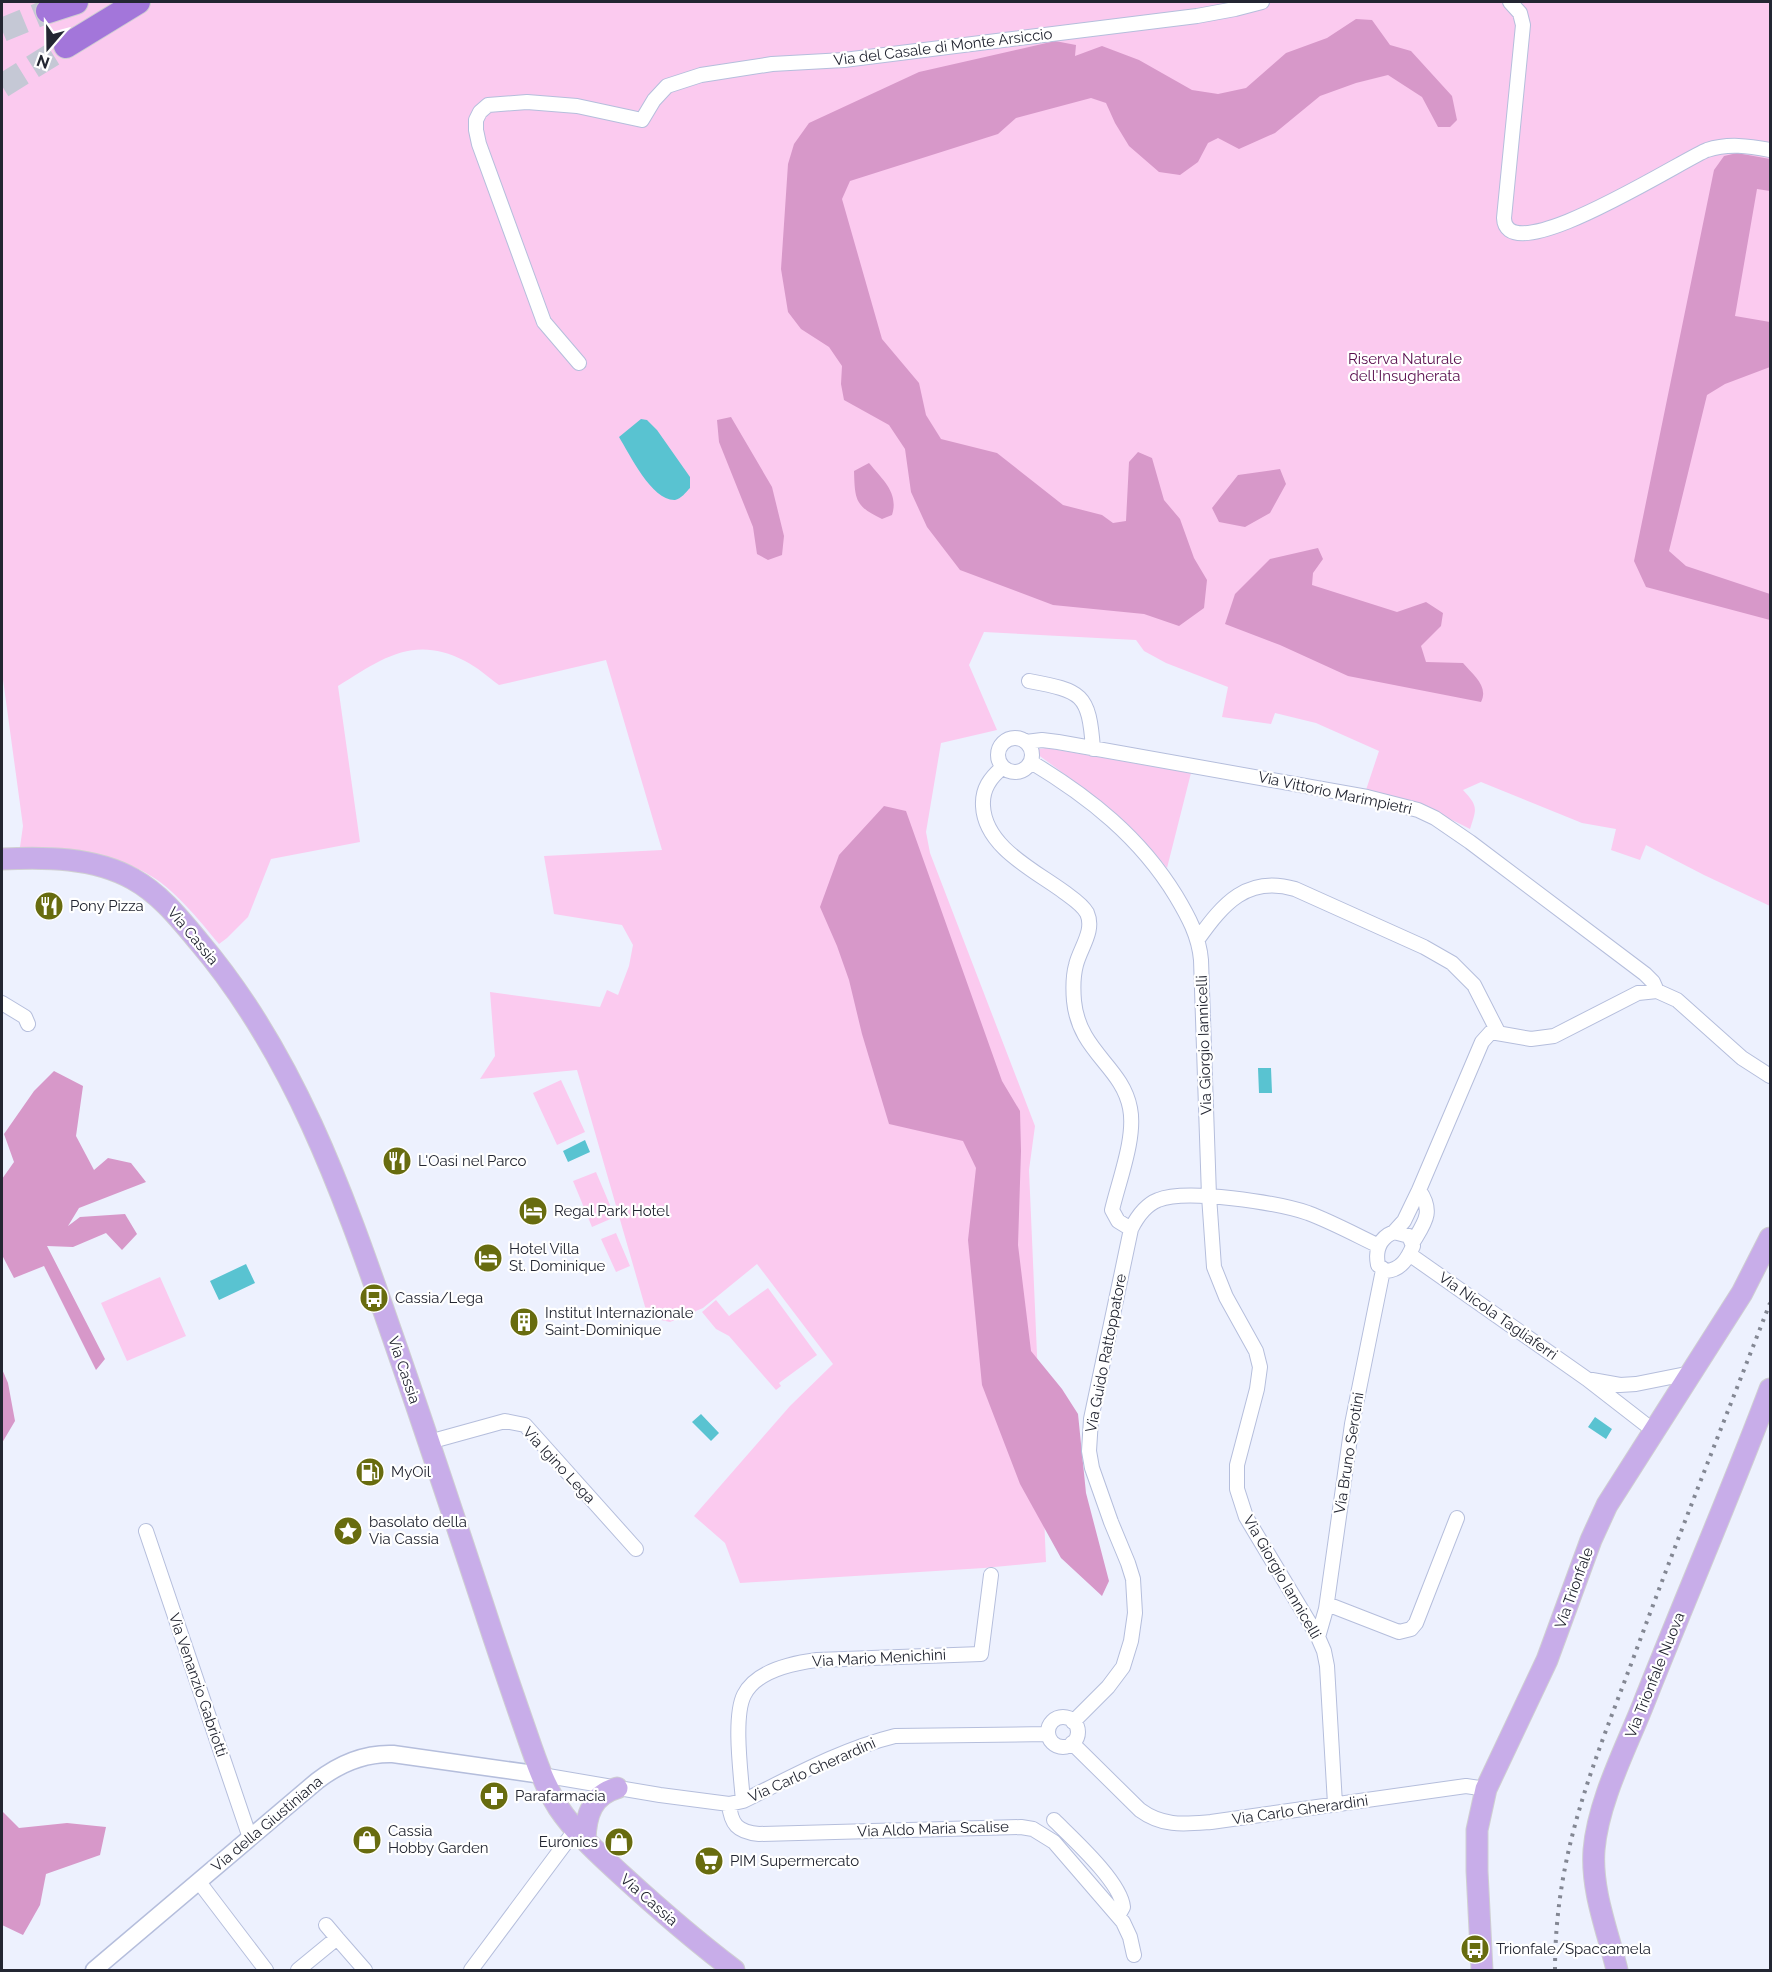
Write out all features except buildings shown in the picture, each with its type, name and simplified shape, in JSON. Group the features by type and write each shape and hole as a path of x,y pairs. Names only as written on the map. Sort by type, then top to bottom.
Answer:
{"highway":[{"path":"48,11 76,2"},
{"path":"66,46 138,2"}],"main road":[{"name":"Via Cassia","path":"2,859 34,858 83,863 112,869 137,881 170,907 239,993 272,1045 309,1116 363,1252 511,1690 542,1775 558,1806 580,1834 644,1896 734,1971"},
{"name":"Via Trionfale","path":"1482,1971 1477,1830 1486,1790 1547,1660 1607,1505 1742,1293 1770,1238"},
{"name":"Via Trionfale Nuova","path":"1617,1971 1595,1878 1594,1851 1599,1822 1635,1724 1707,1552 1770,1389"},
{"path":"580,1834 594,1801 617,1788"}],"street":[{"name":"Via del Casale di Monte Arsiccio","path":"579,363 544,322 479,144 476,120 480,112 488,105 527,102 577,106 642,120 654,100 667,86 701,75 772,64 844,60 1197,16 1262,2"},
{"path":"1510,2 1520,13 1523,25 1504,218 1509,230 1532,234 1576,217 1615,200 1708,150 1737,146 1770,150"},
{"path":"1029,681 1061,687 1080,697 1090,716 1094,749"},
{"path":"1015,738 1026,742 1032,751 1030,762 1028,767 1018,772 1007,771 998,757 1000,746 1015,738"},
{"name":"Via Vittorio Marimpietri","path":"1026,742 1052,741 1367,797 1418,810 1435,818 1470,842 1645,974 1653,982 1657,992"},
{"name":"Via Giorgio Iannicelli","path":"1030,762 1094,803 1132,838 1168,883 1188,916 1198,939 1201,960 1209,1196 1215,1271 1226,1297 1258,1354 1260,1367 1257,1389 1237,1465 1238,1494 1250,1524 1318,1636 1327,1662 1335,1804"},
{"path":"1003,768 990,780 983,796 985,819 993,837 1005,849 1078,903 1088,915 1089,931 1075,971 1074,1002 1083,1034 1119,1081 1130,1105 1130,1134 1112,1210 1116,1219 1131,1229"},
{"path":"1198,939 1218,910 1238,895 1267,886 1295,889 1424,947 1452,963 1474,985 1498,1032"},
{"path":"1419,1190 1427,1203 1428,1211 1423,1225 1397,1269 1389,1271 1383,1269 1378,1262 1379,1246 1385,1237 1394,1232 1404,1221 1483,1039 1489,1033 1498,1032 1531,1039 1554,1036 1638,993 1657,992 1680,1002 1742,1058 1770,1076"},
{"path":"2,1003 25,1017 28,1024"},
{"name":"Via Guido Rattoppatore","path":"1073,1722 1108,1687 1122,1667 1131,1641 1135,1613 1131,1571 1092,1468 1089,1451 1091,1419 1131,1229 1141,1212 1157,1200 1178,1195 1209,1196"},
{"path":"1209,1196 1298,1210 1379,1246"},
{"path":"1394,1232 1410,1236 1411,1248"},
{"name":"Via Nicola Tagliaferri","path":"1411,1248 1654,1431"},
{"name":"Via Bruno Serotini","path":"1318,1636 1327,1604 1352,1424 1383,1269"},
{"name":"Via Nicola Tagliaferri","path":"1587,1379 1620,1385 1691,1373"},
{"name":"Via Igino Lega","path":"429,1442 505,1421 525,1425 636,1549"},
{"path":"1327,1604 1400,1632 1411,1629 1416,1623 1457,1518"},
{"name":"Via Venanzio Gabriotti","path":"146,1532 250,1838"},
{"name":"Via Mario Menichini","path":"736,1802 740,1705 744,1694 755,1682 769,1673 801,1662 981,1653 991,1575"},
{"path":"1065,1718 1073,1722 1078,1732 1072,1743 1058,1746 1052,1741 1048,1734 1050,1725 1056,1719 1065,1718"},
{"name":"Via Carlo Gherardini","path":"542,1775 617,1788 736,1802 842,1754 895,1736 1048,1734"},
{"name":"Via Carlo Gherardini","path":"1072,1743 1150,1818 1175,1824 1211,1822 1466,1786 1486,1790"},
{"name":"Via della Giustiniana","path":"94,1971 325,1775 342,1765 374,1754 393,1754 542,1775"},
{"name":"Via Aldo Maria Scalise","path":"736,1802 730,1817 736,1826 759,1834 1020,1827 1034,1829 1054,1842 1118,1916 1128,1933 1134,1955"},
{"name":"Via Aldo Maria Scalise","path":"1054,1820 1095,1862 1119,1894 1123,1907 1118,1916"},
{"path":"471,1971 580,1834"},
{"path":"199,1882 266,1971"},
{"path":"326,1925 365,1971"},
{"path":"298,1971 337,1938"}],"green space":[{"name":"Riserva Naturale dell'Insugherata","path":"2,2 1770,2 1770,906 1646,845 1640,860 1611,850 1616,829 1582,823 1481,782 1463,790 1475,808 1470,829 1419,806 1366,790 1379,751 1316,723 1275,713 1271,724 1222,717 1228,687 1166,663 1144,651 1136,640 984,632 969,665 997,730 941,743 926,832 930,853 1035,1126 1029,1170 1046,1562 740,1583 725,1543 694,1516 790,1406 833,1364 757,1264 703,1308 670,1322 648,1317 577,1070 480,1079 495,1056 490,992 600,1007 607,990 618,995 629,966 633,945 622,925 554,914 544,856 662,850 606,660 499,685 469,663 447,653 414,650 384,659 338,686 360,842 271,859 248,917 219,944 167,887 132,866 85,851 20,847 23,826 2,672"},
{"path":"1047,748 1191,773 1167,868 1138,835 1089,793 1037,754 1038,749"},
{"path":"561,1080 585,1132 557,1145 533,1093"},
{"path":"596,1172 615,1217 592,1227 573,1181"},
{"path":"616,1233 630,1266 616,1272 601,1239"},
{"path":"160,1277 186,1336 127,1361 101,1303"},
{"path":"768,1288 817,1355 779,1383 781,1386 776,1390 729,1336 716,1329 702,1312 716,1300 729,1316"}],"shaded area":[{"path":"1356,19 1372,20 1390,45 1411,51 1452,96 1457,120 1450,127 1438,127 1422,97 1388,75 1320,96 1275,133 1239,149 1218,138 1208,143 1198,162 1180,175 1159,172 1129,146 1106,103 1091,98 1016,118 998,134 850,181 842,199 882,339 919,383 926,415 941,439 997,453 1063,505 1102,515 1113,523 1126,521 1129,462 1138,452 1152,458 1164,500 1180,519 1194,558 1207,580 1204,608 1179,626 1144,614 1053,605 960,570 927,527 911,492 905,449 889,425 844,400 841,384 842,366 829,347 801,329 788,312 781,269 788,164 794,144 809,123 919,72 1055,41 1076,45 1075,56 1102,46 1139,60 1192,90 1218,94 1246,88 1286,53 1327,38"},
{"path":"1737,153 1770,159 1770,191 1757,189 1735,316 1770,322 1770,367 1725,384 1707,395 1669,551 1686,566 1770,594 1770,620 1646,587 1634,561 1714,170 1724,156"},
{"path":"731,417 772,487 784,536 782,555 768,560 757,554 753,527 719,442 717,420"},
{"path":"869,463 888,487 893,500 892,515 882,519 866,510 856,496 854,471"},
{"path":"1280,469 1286,484 1270,513 1245,527 1219,522 1212,508 1238,475"},
{"path":"1318,548 1323,559 1313,573 1312,585 1397,612 1426,602 1443,613 1441,626 1421,646 1426,662 1463,663 1481,686 1483,696 1481,702 1348,676 1280,645 1225,624 1235,594 1270,559"},
{"path":"884,806 906,811 1002,1081 1020,1111 1018,1245 1031,1351 1062,1389 1078,1414 1086,1493 1109,1581 1102,1596 1061,1558 1020,1484 982,1385 968,1240 976,1168 963,1141 889,1124 862,1034 849,980 820,907 839,855"},
{"path":"54,1071 83,1086 76,1136 94,1170 108,1158 131,1163 146,1182 79,1208 68,1226 80,1217 125,1214 137,1234 122,1250 106,1233 73,1247 47,1246 105,1359 96,1370 44,1266 14,1278 2,1255 2,1179 14,1162 4,1134 34,1091"},
{"path":"2,1369 8,1383 15,1421 2,1443"},
{"path":"2,1811 19,1828 67,1823 106,1827 100,1855 46,1874 40,1905 23,1935 2,1925"}],"water":[{"path":"641,419 647,420 657,430 690,477 690,488 675,500 658,493 642,476 619,437"},
{"path":"1258,1068 1271,1068 1272,1093 1259,1093"},
{"path":"585,1140 590,1152 568,1162 563,1151"},
{"path":"246,1264 255,1283 219,1300 210,1281"},
{"path":"701,1414 719,1433 711,1441 692,1422"},
{"path":"1595,1417 1612,1429 1606,1439 1588,1427"}],"tunnel":[{"path":"2,30 48,11"},
{"path":"2,86 66,46"}],"railway":[{"path":"1555,1970 1562,1885 1570,1845 1592,1769 1770,1303"}],"place":[{"name":"Pony Pizza","path":"49,906"},
{"name":"L'Oasi nel Parco","path":"397,1161"},
{"name":"Regal Park Hotel","path":"533,1211"},
{"name":"Hotel Villa St. Dominique","path":"488,1258"},
{"name":"Cassia/Lega","path":"374,1298"},
{"name":"Institut Internazionale Saint-Dominique","path":"524,1322"},
{"name":"MyOil","path":"370,1472"},
{"name":"basolato della Via Cassia","path":"348,1531"},
{"name":"Parafarmacia","path":"494,1796"},
{"name":"Cassia Hobby Garden","path":"367,1840"},
{"name":"Euronics","path":"619,1842"},
{"name":"PIM Supermercato","path":"709,1861"},
{"name":"Trionfale/Spaccamela","path":"1475,1949"}]}
